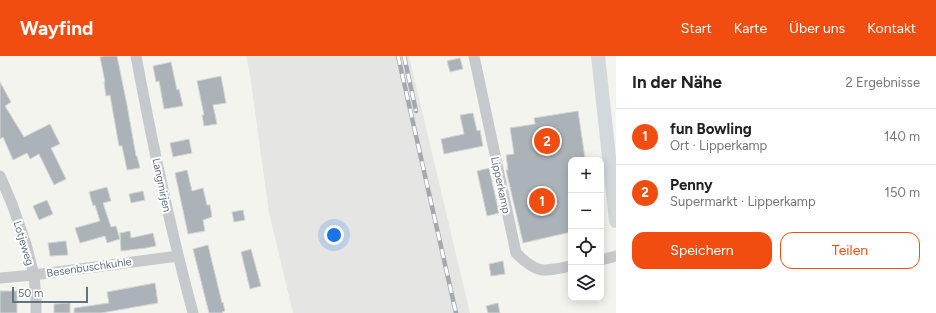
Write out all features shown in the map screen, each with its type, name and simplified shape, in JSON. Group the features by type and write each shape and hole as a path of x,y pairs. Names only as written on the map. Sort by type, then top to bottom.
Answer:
{"main road":[{"path":"598,56 616,221"}],"street":[{"name":"Langmirjen","path":"136,56 147,116 178,256 193,313"},
{"name":"Lipperkamp","path":"474,56 516,253 525,263 539,270 548,271 568,267"},
{"name":"Lotjeweg","path":"0,176 12,204 26,244 34,275 36,313"},
{"name":"Besenbuschkuhle","path":"0,278 178,256"},
{"path":"604,259 616,256"}],"shaded area":[{"path":"246,56 409,56 470,313 293,313 269,213 250,75"}],"building":[{"path":"117,56 136,156 140,168 127,170 122,146 119,146 110,95 106,96 100,57"},
{"path":"460,58 463,69 450,72 447,61"},
{"path":"171,62 177,90 179,89 183,106 164,109 159,81 156,82 153,66"},
{"path":"221,76 226,103 213,105 217,124 204,126 202,115 204,115 197,81"},
{"path":"0,82 11,102 5,106 24,137 50,124 60,144 51,148 66,179 54,185 39,154 30,159 27,153 13,160 3,137 0,139"},
{"path":"578,111 585,157 568,157 568,233 523,243 506,170 508,170 506,155 514,154 510,128 535,124 534,118"},
{"path":"473,113 477,131 480,130 483,146 444,154 441,139 464,134 460,115"},
{"path":"189,139 192,153 173,157 170,143"},
{"path":"489,168 499,213 487,216 477,171"},
{"path":"187,170 192,191 203,188 207,205 210,205 212,217 203,220 205,231 188,234 175,173"},
{"path":"107,187 111,201 103,203 111,227 116,226 120,239 107,243 105,236 80,243 75,228 100,221 95,205 93,206 89,192"},
{"path":"143,191 145,200 131,203 129,194"},
{"path":"47,200 53,214 39,220 33,206"},
{"path":"243,210 245,220 234,222 232,212"},
{"path":"130,231 131,238 153,233 156,246 121,251 120,233"},
{"path":"66,241 68,255 50,256 48,243"},
{"path":"208,245 225,311 222,312 223,313 209,313 193,249"},
{"path":"251,249 261,286 250,289 241,252"},
{"path":"503,261 505,274 491,276 489,264"},
{"path":"155,283 158,303 101,313 74,313 74,308 109,303 107,292"},
{"path":"0,291 17,291 17,313 0,313"},
{"path":"70,303 70,313 54,313 54,304"},
{"path":"498,303 500,313 488,313 486,306"}],"railway":[{"path":"398,56 456,313"},
{"path":"404,56 416,111"}],"place":[{"name":"Penny","path":"547,141"},
{"name":"fun Bowling","path":"542,201"}]}
